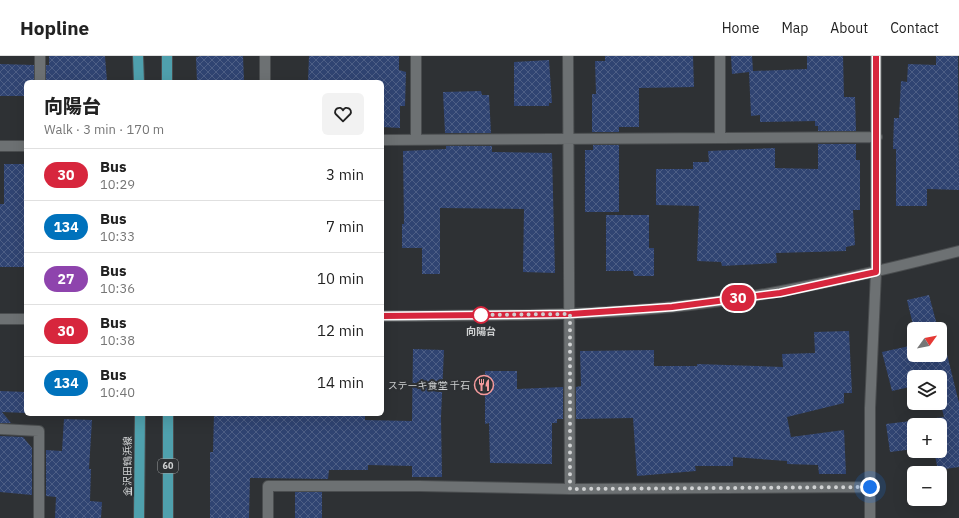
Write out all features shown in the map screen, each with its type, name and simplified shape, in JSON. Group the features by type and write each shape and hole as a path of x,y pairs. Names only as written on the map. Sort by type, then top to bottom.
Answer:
{"main road":[{"path":"138,56 139,80"},
{"path":"167,56 167,80"},
{"name":"金沢田鶴浜線","path":"139,518 140,416"},
{"name":"60","path":"168,416 168,518"}],"street":[{"path":"40,56 40,80"},
{"path":"265,56 265,80"},
{"path":"416,56 416,140"},
{"path":"568,56 570,489"},
{"path":"720,56 720,138"},
{"path":"870,518 870,408 876,272 876,56"},
{"path":"384,140 876,137"},
{"path":"0,146 24,146"},
{"path":"384,316 570,314 672,307 780,293 876,272 959,251"},
{"path":"0,319 24,319"},
{"path":"0,429 39,431 39,518"},
{"path":"268,518 268,486 420,486 570,489 870,487"}],"building":[{"path":"49,56 105,56 107,80 46,80 46,65 49,65"},
{"path":"243,56 244,80 197,80 196,57"},
{"path":"309,56 399,56 399,70 406,72 405,106 400,106 400,128 384,127 384,80 308,80"},
{"path":"605,56 693,56 694,87 639,88 639,127 619,127 619,132 592,132 592,94 596,94 595,61 605,61"},
{"path":"731,56 752,56 753,71 807,69 807,56 843,56 844,97 855,97 856,131 818,131 818,126 815,126 815,121 760,122 760,115 751,116 749,72 732,74"},
{"path":"936,56 958,56 959,190 927,189 927,206 896,206 896,149 893,149 894,118 899,118 901,81 907,82 908,64 936,65"},
{"path":"549,60 552,103 549,103 549,106 514,106 514,62"},
{"path":"0,64 34,65 34,80 24,80 24,96 0,96"},
{"path":"481,91 482,95 489,95 491,133 445,133 443,92"},
{"path":"818,144 856,144 856,160 860,160 860,210 853,210 855,245 846,247 846,251 776,253 777,263 722,266 721,262 697,261 699,206 656,205 656,169 693,169 693,162 709,162 708,151 775,148 775,168 818,169"},
{"path":"593,145 619,145 619,212 585,212 585,150 593,150"},
{"path":"446,146 492,146 492,152 552,153 555,273 523,272 524,209 440,208 440,274 422,274 422,248 402,248 402,224 404,224 403,151 446,149"},
{"path":"4,164 24,164 24,267 0,267 0,204 4,204"},
{"path":"606,215 649,215 649,248 654,248 654,276 634,276 633,271 606,271"},
{"path":"929,295 936,322 912,322 907,300"},
{"path":"849,331 852,393 844,393 844,403 787,417 791,437 844,430 846,474 819,474 818,465 787,464 787,461 733,457 733,466 695,466 696,471 637,476 633,418 576,419 576,387 581,386 580,351 654,350 654,366 697,366 697,364 783,367 782,354 815,353 814,332"},
{"path":"907,347 907,362 947,362 947,354 959,403 959,467 947,469 947,466 937,466 935,458 947,458 947,418 936,418 944,417 942,410 947,410 947,370 907,370 907,388 892,391 882,352"},
{"path":"413,349 444,350 441,417 442,477 412,477 412,466 368,465 368,470 329,470 328,479 250,478 249,518 210,518 210,452 213,452 214,416 365,416 365,420 412,421"},
{"path":"485,371 517,371 517,389 563,387 563,419 557,419 557,423 552,423 552,464 490,463 489,423 485,424"},
{"path":"0,391 24,392 24,413 2,412 11,423 0,423"},
{"path":"64,419 92,420 89,469 91,469 90,501 102,502 101,518 55,518 56,497 46,496 46,450 62,451"},
{"path":"907,421 907,450 890,452 886,424"},
{"path":"0,436 23,437 32,448 32,495 0,492"},
{"path":"295,492 322,492 322,518 295,518"}],"bus line":[{"name":"30","path":"384,316 570,314 672,307 780,293 876,272 876,56"}],"place":[{"name":"向陽台","path":"481,315"},
{"name":"ステーキ食堂 千石","path":"484,385"}],"route":[{"path":"481,315 476,315 570,314 570,489 870,487"}]}
